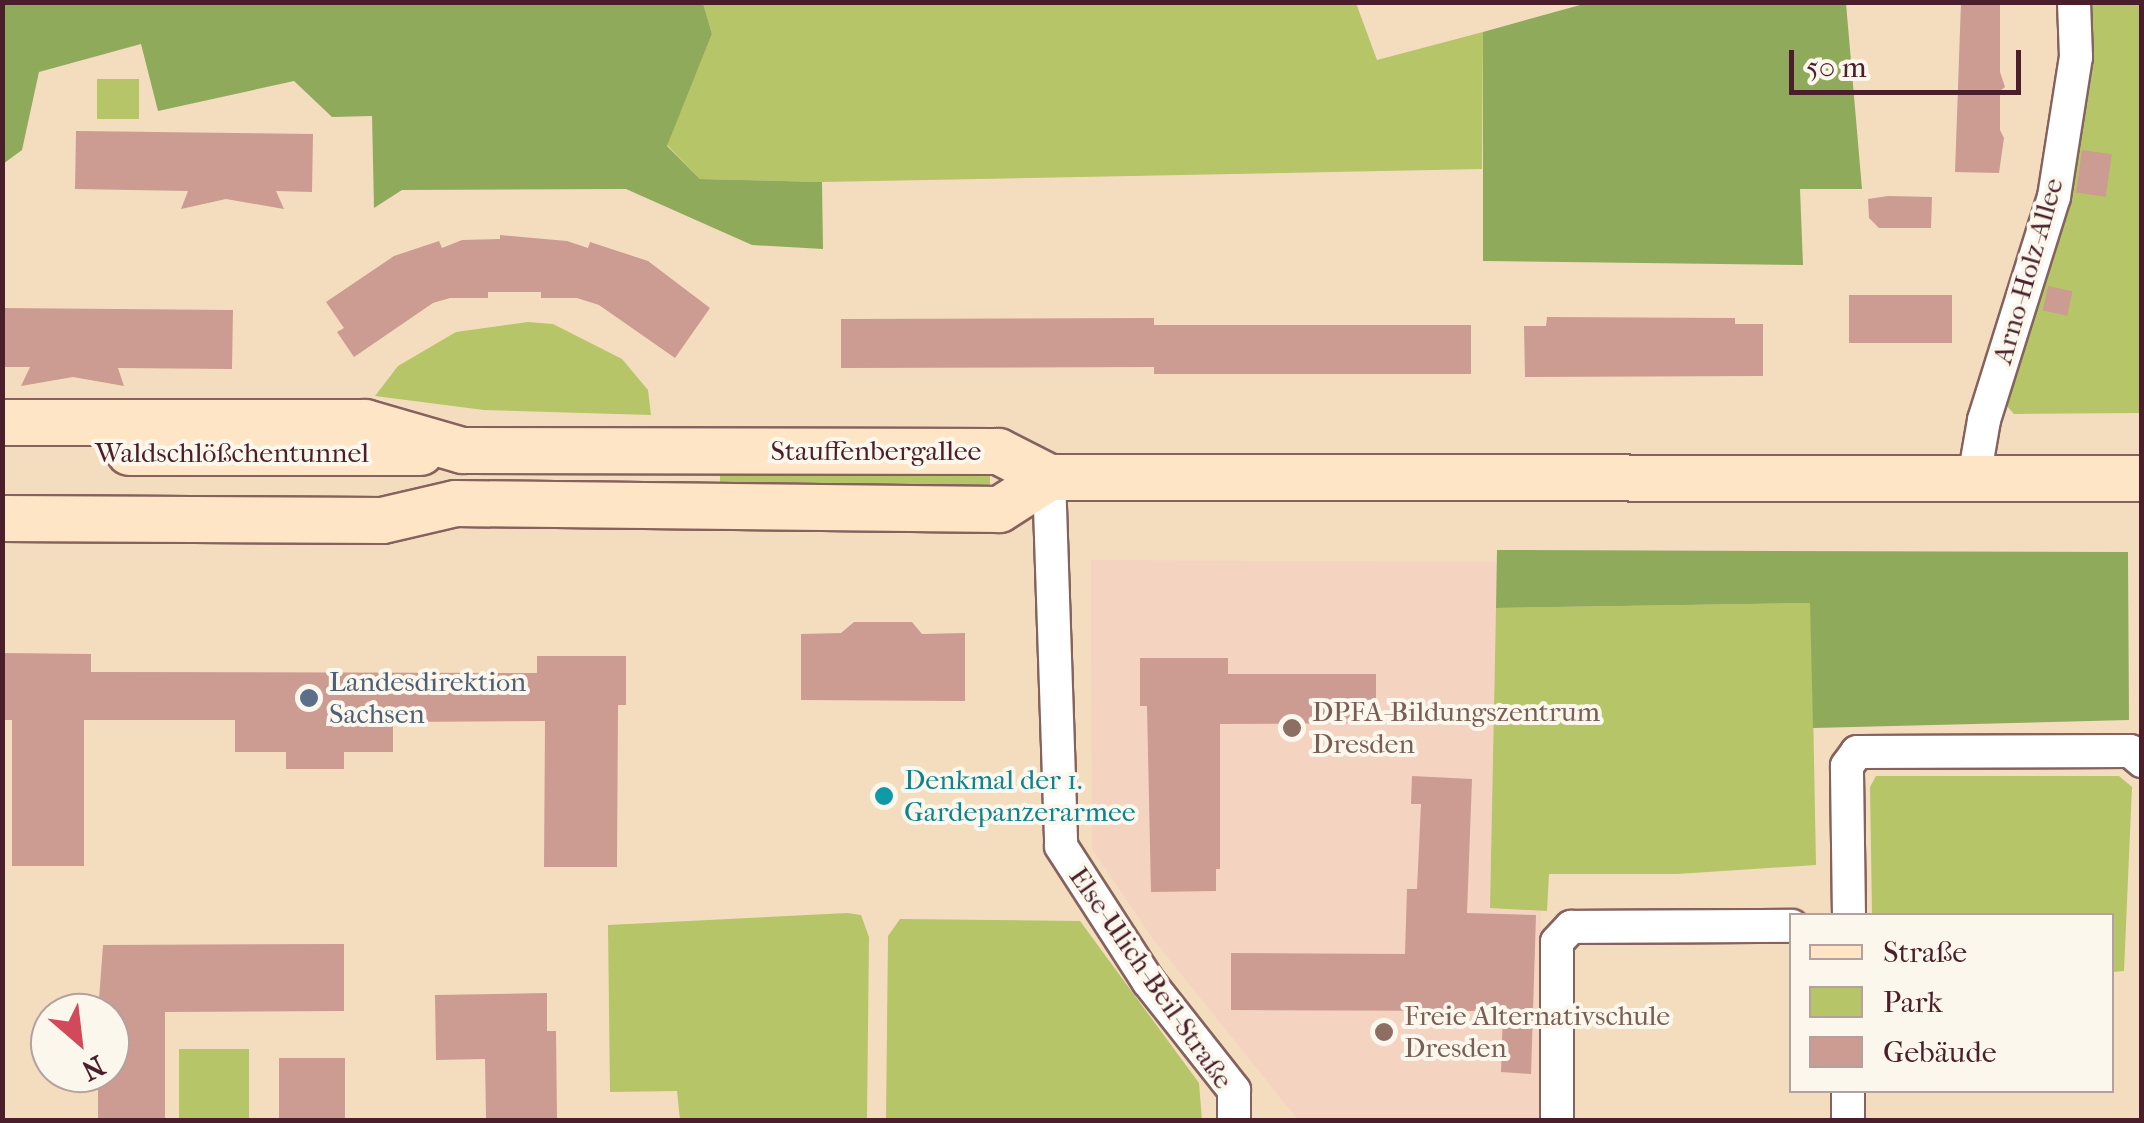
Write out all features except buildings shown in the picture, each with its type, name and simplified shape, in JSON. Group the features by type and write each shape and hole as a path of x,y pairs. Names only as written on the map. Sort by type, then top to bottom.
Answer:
{"main road":[{"name":"Stauffenbergallee","path":"2,422 365,422 462,450 998,451 1049,477"},
{"name":"Waldschlößchentunnel","path":"2,452 370,454 462,450"},
{"path":"1049,477 2142,478"},
{"name":"Stauffenbergallee","path":"2,518 382,520 455,503 999,509 1049,477"},
{"name":"Waldschlößchentunnel","path":"2,488 380,490 455,503"}],"street":[{"name":"Arno-Holz-Allee","path":"1974,478 1984,420 2054,197 2076,57 2074,2"},
{"name":"Else-Ulich-Beil-Straße","path":"1049,477 1060,846 1148,981 1234,1090 1234,1120"},
{"path":"1848,913 1846,766 1857,752 2130,750 2142,761"},
{"path":"1557,1120 1557,942 1571,927 1789,926"},
{"path":"1848,1093 1848,1120"}],"shaded area":[{"name":"DPFA-Bildungszentrum Dresden","path":"1091,560 1497,562 1490,907 1541,910 1543,1120 1298,1120 1153,939 1092,849"}],"green space":[{"path":"3,2 703,3 712,34 667,146 700,179 822,182 823,249 752,245 626,189 402,190 374,208 372,116 332,117 294,81 158,111 141,44 39,72 22,150 3,164"},
{"path":"1591,2 1846,3 1862,189 1800,189 1803,265 1483,261 1483,32"},
{"path":"703,3 1356,3 1377,60 1483,32 1482,169 822,182 700,179 667,145 712,34"},
{"path":"2088,3 2141,3 2141,413 2014,414 2007,406 2040,279"},
{"path":"97,79 139,79 139,119 97,119"},
{"path":"528,322 553,324 622,359 648,390 651,415 484,410 375,396 398,366 456,332"},
{"path":"720,466 990,466 990,485 720,485"},
{"path":"1497,550 2128,552 2129,720 1813,728 1810,603 1496,608"},
{"path":"1811,603 1816,865 1677,874 1549,874 1547,911 1490,908 1496,608"},
{"path":"1876,776 2119,776 2132,787 2124,971 2114,972 2114,913 1872,913 1870,787"},
{"path":"861,915 869,937 867,1120 680,1120 677,1091 610,1092 608,925"},
{"path":"900,919 1080,921 1199,1083 1202,1120 886,1120 888,936"},
{"path":"179,1049 249,1049 249,1120 179,1120"}],"place":[{"name":"Landesdirektion Sachsen","path":"309,698"},
{"name":"DPFA-Bildungszentrum Dresden","path":"1292,728"},
{"name":"Denkmal der 1. Gardepanzerarmee","path":"884,796"},
{"name":"Freie Alternativschule Dresden","path":"1384,1032"}]}
